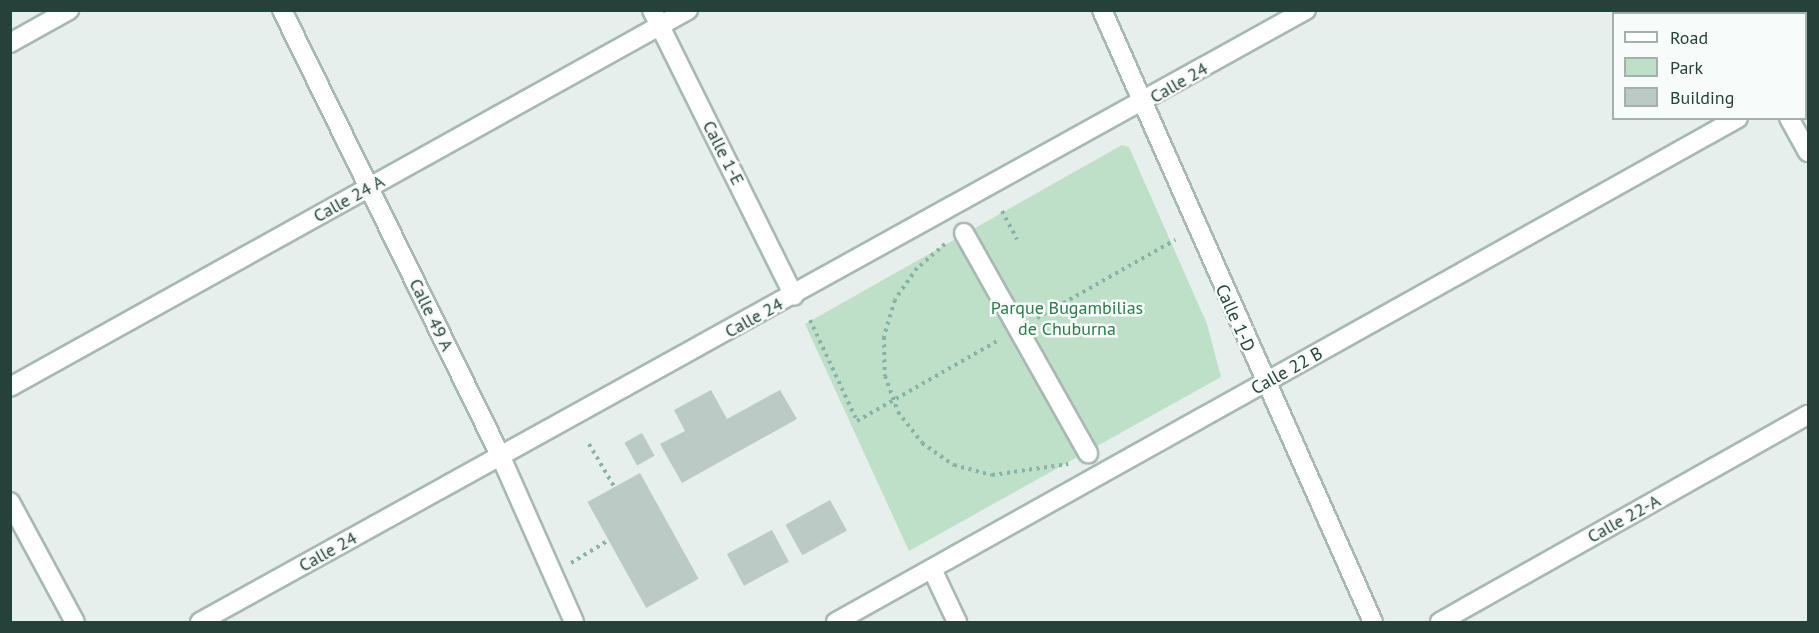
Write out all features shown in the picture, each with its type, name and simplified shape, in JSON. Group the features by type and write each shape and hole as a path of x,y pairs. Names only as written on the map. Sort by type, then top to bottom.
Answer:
{"street":[{"path":"10,43 69,10"},
{"name":"Calle 49 A","path":"282,10 501,457 574,622"},
{"name":"Calle 24 A","path":"10,387 369,188 656,18 688,10"},
{"name":"Calle 1-D","path":"1102,10 1264,384 1373,622"},
{"name":"Calle 24","path":"200,622 1142,105 1306,10"},
{"name":"Calle 1-E","path":"656,18 794,296"},
{"name":"Calle 22 B","path":"836,622 1734,120"},
{"path":"1790,120 1809,152"},
{"path":"964,232 1088,453"},
{"name":"Calle 22-A","path":"1440,622 1809,415"},
{"path":"10,502 75,622"},
{"path":"932,569 957,622"}],"path":[{"path":"1002,211 1017,239"},
{"path":"947,242 918,268 895,300 884,337 885,376 898,412 922,443 954,465 992,475 1069,464"},
{"path":"810,320 857,421"},
{"path":"589,444 615,488"},
{"path":"566,566 609,540"}],"green space":[{"name":"Parque Bugambilias de Chuburna","path":"1122,145 1129,147 1207,324 1221,377 909,551 805,324"}],"building":[{"path":"711,390 727,419 780,390 797,419 682,483 660,444 685,431 674,410"},
{"path":"642,433 655,456 637,465 625,443"},
{"path":"640,473 699,579 646,608 588,502"},
{"path":"830,500 847,531 802,555 785,525"},
{"path":"772,530 789,562 744,586 727,554"}]}
